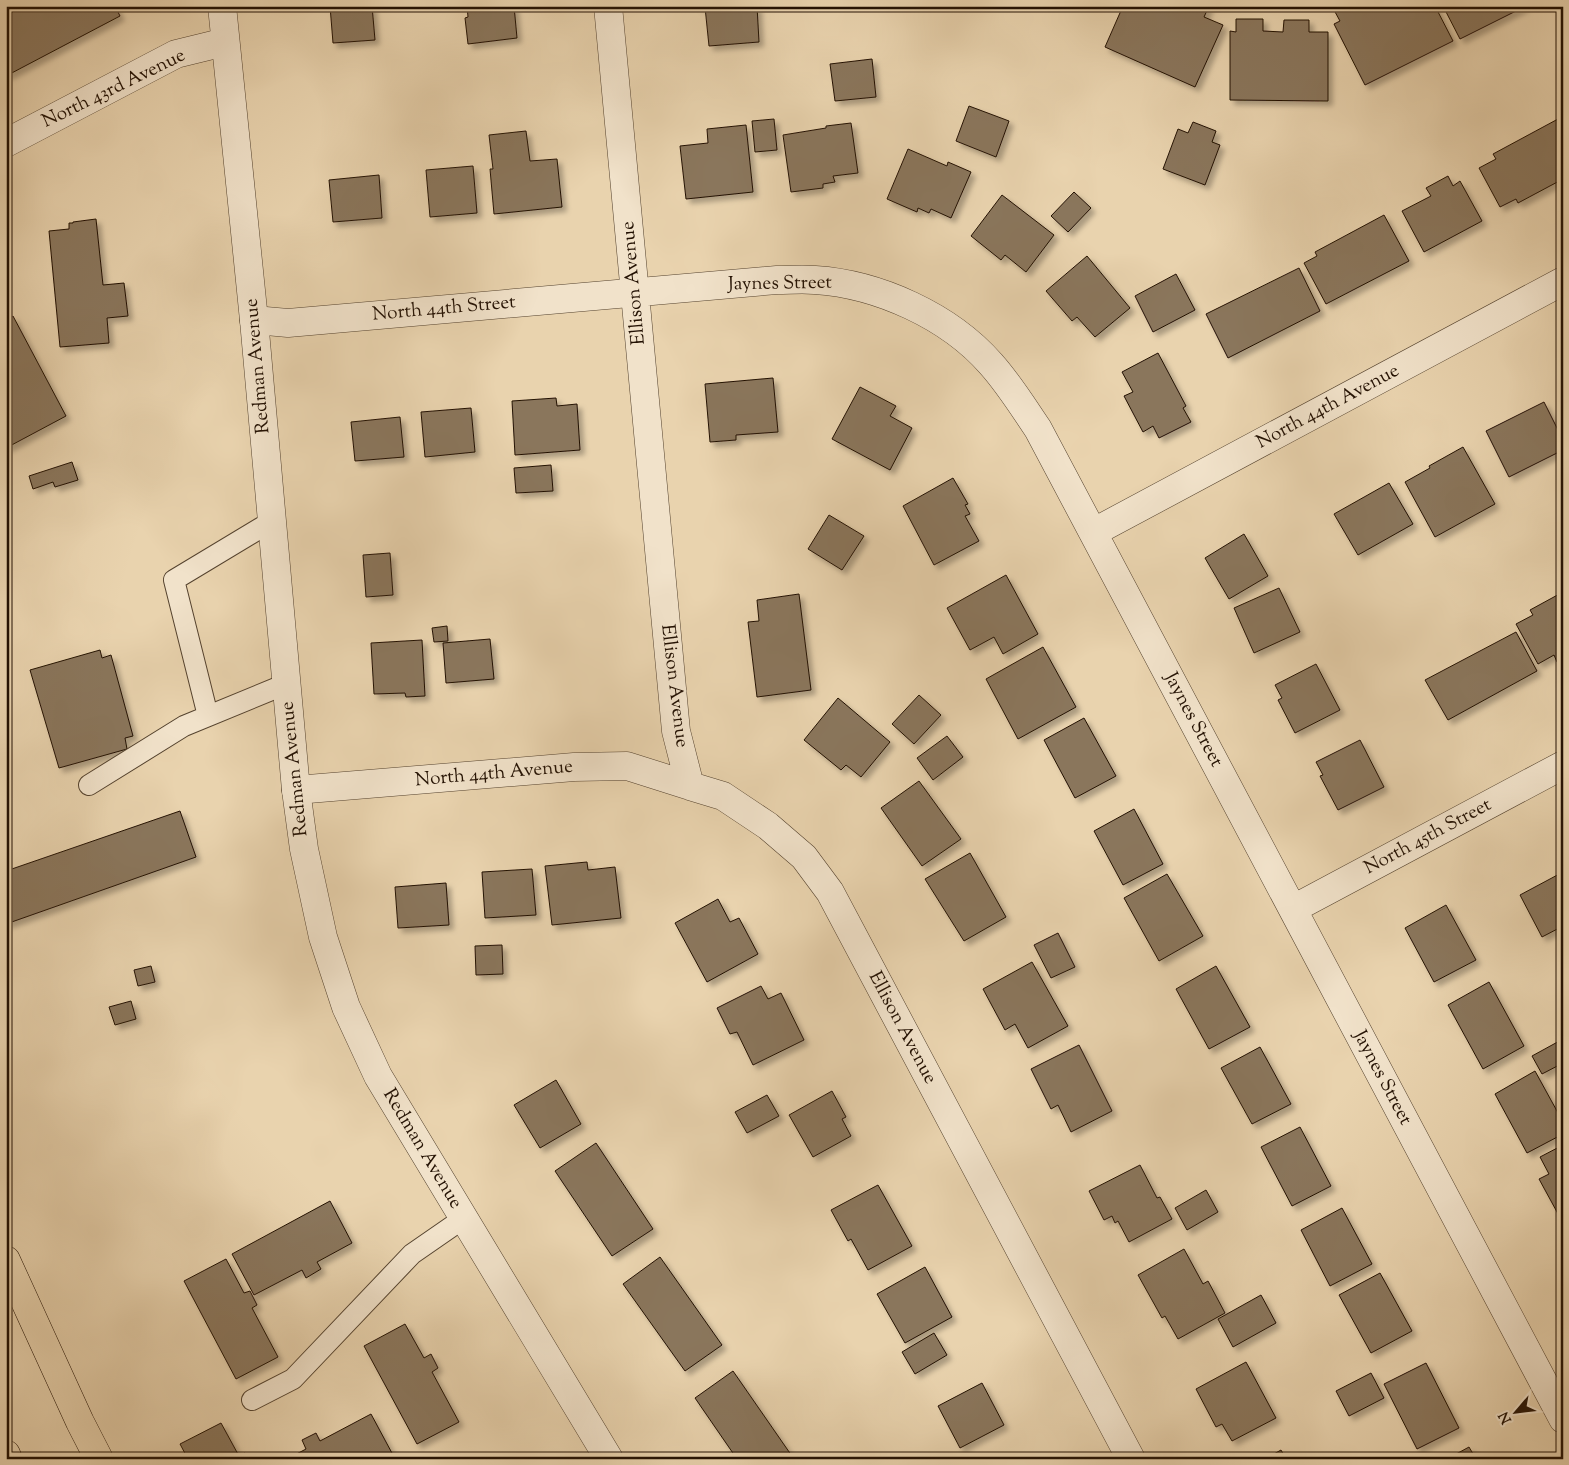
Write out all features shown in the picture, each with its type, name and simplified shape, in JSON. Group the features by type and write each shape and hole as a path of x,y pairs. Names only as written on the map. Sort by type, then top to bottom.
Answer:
{"main road":[{"path":"6,1260 80,1422 99,1459"},
{"path":"6,1454 8,1459"}],"street":[{"name":"Redman Avenue","path":"222,6 254,320 296,790 304,849 323,937 346,1007 378,1076 609,1459"},
{"name":"Ellison Avenue","path":"608,6 676,731 690,786 723,796 768,826 804,857 830,892 1131,1459"},
{"name":"North 43rd Avenue","path":"6,143 176,54 225,42"},
{"name":"Jaynes Street","path":"635,292 777,280 814,280 846,284 900,300 943,323 990,362 1038,429 1094,532 1563,1418"},
{"name":"North 44th Avenue","path":"1094,532 1563,281"},
{"name":"North 44th Street","path":"254,320 288,323 635,292"},
{"name":"North 45th Street","path":"1293,909 1563,765"},
{"name":"North 44th Avenue","path":"296,790 592,767 627,766 690,786"}],"lane":[{"path":"208,716 174,580 272,521"},
{"path":"89,785 184,726 286,684"},
{"path":"252,1400 292,1379 412,1254 464,1218"}],"building":[{"path":"6,6 115,6 120,16 6,76"},
{"path":"330,6 372,6 375,40 333,43"},
{"path":"467,6 514,6 517,38 468,44 465,18 468,17"},
{"path":"697,6 757,6 759,42 709,46 705,7"},
{"path":"1123,6 1209,6 1204,17 1223,25 1195,87 1105,47"},
{"path":"1341,6 1361,6 1363,9 1368,6 1435,6 1453,41 1365,85 1334,24 1340,21 1334,10"},
{"path":"1443,6 1526,6 1460,39"},
{"path":"1236,19 1263,19 1263,31 1283,32 1284,20 1309,20 1309,32 1328,32 1328,101 1230,100 1230,31 1236,32"},
{"path":"872,59 876,97 835,101 830,64"},
{"path":"969,106 1009,121 996,157 956,141"},
{"path":"774,119 777,150 755,152 752,121"},
{"path":"1558,119 1563,128 1563,179 1518,203 1516,199 1500,207 1479,168 1496,159 1493,154"},
{"path":"1193,122 1216,131 1212,142 1220,145 1205,185 1163,169 1178,129 1188,133"},
{"path":"851,123 858,173 833,176 835,182 823,184 823,188 791,192 783,135"},
{"path":"746,125 753,192 686,199 680,146 708,143 707,129"},
{"path":"526,131 530,161 557,159 562,207 494,214 490,169 493,169 489,135"},
{"path":"908,149 947,166 948,162 971,172 951,218 931,209 929,213 918,208 917,212 887,199"},
{"path":"473,166 477,213 430,217 426,170"},
{"path":"379,175 382,218 333,222 329,180"},
{"path":"1448,176 1453,186 1460,181 1482,221 1424,252 1402,211 1431,196 1426,188"},
{"path":"1074,192 1091,208 1068,232 1051,216"},
{"path":"1002,195 1054,235 1026,272 1005,255 1001,260 971,236"},
{"path":"1384,215 1409,261 1326,304 1304,263 1317,256 1315,252"},
{"path":"96,219 103,285 124,283 128,316 107,318 109,343 60,347 49,231 69,229 69,223"},
{"path":"1087,256 1130,308 1095,337 1077,317 1072,321 1046,291"},
{"path":"1299,268 1320,311 1228,358 1206,314"},
{"path":"1176,274 1195,310 1153,332 1135,296"},
{"path":"13,316 66,416 6,448 6,318 7,320"},
{"path":"1158,353 1186,406 1183,408 1191,422 1159,438 1153,426 1143,432 1124,396 1133,392 1122,372"},
{"path":"773,378 778,432 736,435 736,440 710,442 705,384"},
{"path":"860,387 896,406 890,416 912,428 890,470 832,439"},
{"path":"556,398 557,406 577,404 580,450 515,455 512,401"},
{"path":"1544,402 1563,440 1563,450 1509,477 1486,431"},
{"path":"471,408 475,452 425,457 421,412"},
{"path":"400,417 404,457 355,461 351,422"},
{"path":"1463,447 1495,504 1435,537 1405,482"},
{"path":"72,462 78,480 55,487 53,482 33,489 29,476"},
{"path":"551,465 553,491 516,493 514,468"},
{"path":"953,478 968,504 965,505 970,514 965,516 979,541 934,565 903,506"},
{"path":"1389,483 1413,524 1358,555 1334,514"},
{"path":"829,515 864,536 842,570 808,549"},
{"path":"1244,534 1268,576 1229,599 1205,558"},
{"path":"390,553 393,595 366,597 363,555"},
{"path":"1006,575 1038,634 1003,654 994,637 970,650 947,608"},
{"path":"1279,588 1300,632 1254,653 1234,608"},
{"path":"1563,592 1563,659 1557,662 1554,655 1538,664 1516,624 1533,615 1530,610"},
{"path":"799,594 811,690 757,697 748,622 759,621 757,600"},
{"path":"447,626 448,641 434,642 432,628"},
{"path":"1516,632 1537,671 1448,720 1425,680"},
{"path":"490,639 494,679 446,683 443,643"},
{"path":"422,640 425,696 406,697 405,693 374,694 371,643"},
{"path":"1043,647 1076,707 1018,739 986,679"},
{"path":"100,650 102,658 111,655 133,736 125,738 127,749 59,768 30,670"},
{"path":"1316,664 1340,710 1295,733 1278,700 1282,698 1275,685"},
{"path":"919,695 941,715 914,744 892,724"},
{"path":"838,698 890,742 861,777 846,765 841,770 804,740"},
{"path":"1084,718 1116,776 1075,798 1044,740"},
{"path":"947,736 963,757 933,780 917,758"},
{"path":"1360,740 1384,787 1338,810 1320,776 1323,775 1316,762"},
{"path":"919,781 961,839 922,866 881,808"},
{"path":"1134,809 1163,864 1123,885 1094,831"},
{"path":"180,811 196,857 6,924 6,871"},
{"path":"970,853 1006,917 964,941 925,879"},
{"path":"587,862 588,870 615,867 621,918 552,925 545,866"},
{"path":"532,869 536,915 485,918 482,872"},
{"path":"1563,872 1563,926 1542,937 1520,895"},
{"path":"1167,874 1203,936 1159,961 1124,898"},
{"path":"446,883 449,925 398,928 395,887"},
{"path":"718,899 730,922 739,918 758,954 707,982 675,923"},
{"path":"1446,905 1476,960 1434,982 1405,928"},
{"path":"1058,933 1075,967 1051,978 1034,945"},
{"path":"502,945 503,974 476,975 475,946"},
{"path":"1032,962 1068,1026 1028,1048 1015,1024 1005,1030 983,989"},
{"path":"151,966 155,982 138,986 134,970"},
{"path":"1216,966 1250,1027 1209,1049 1176,989"},
{"path":"1489,982 1524,1046 1483,1069 1448,1005"},
{"path":"761,986 768,999 781,993 804,1040 753,1065 737,1032 730,1034 717,1008"},
{"path":"131,1001 136,1019 115,1025 109,1007"},
{"path":"1563,1039 1563,1063 1542,1074 1532,1056"},
{"path":"1079,1045 1112,1111 1071,1132 1058,1105 1051,1109 1031,1069"},
{"path":"1260,1047 1291,1104 1252,1124 1221,1068"},
{"path":"1535,1071 1563,1122 1563,1134 1527,1153 1495,1094"},
{"path":"556,1080 581,1124 540,1148 514,1105"},
{"path":"832,1091 846,1117 842,1119 851,1136 813,1157 789,1115"},
{"path":"767,1095 779,1116 747,1133 735,1112"},
{"path":"1300,1127 1331,1186 1292,1206 1261,1147"},
{"path":"596,1143 653,1229 612,1256 555,1171"},
{"path":"1563,1145 1563,1223 1539,1179 1549,1174 1540,1157"},
{"path":"1140,1165 1157,1198 1160,1197 1172,1219 1129,1242 1118,1221 1115,1223 1112,1216 1104,1220 1089,1191"},
{"path":"878,1185 912,1246 868,1270 851,1239 848,1241 831,1210"},
{"path":"1206,1190 1218,1212 1187,1230 1175,1208"},
{"path":"330,1201 352,1243 317,1262 321,1269 306,1278 302,1270 254,1295 232,1254"},
{"path":"1342,1208 1372,1264 1330,1286 1301,1230"},
{"path":"1184,1249 1203,1284 1208,1281 1225,1313 1178,1339 1165,1316 1162,1318 1138,1275"},
{"path":"660,1257 722,1345 685,1371 623,1284"},
{"path":"226,1259 244,1293 250,1291 257,1305 252,1308 278,1357 236,1379 184,1281"},
{"path":"925,1267 952,1317 905,1343 877,1294"},
{"path":"1380,1273 1412,1331 1371,1353 1339,1295"},
{"path":"1261,1295 1276,1323 1233,1347 1218,1319"},
{"path":"405,1324 424,1358 431,1354 438,1368 432,1372 459,1422 417,1444 364,1346"},
{"path":"934,1333 947,1355 915,1374 902,1352"},
{"path":"1246,1362 1276,1418 1232,1441 1222,1424 1216,1427 1196,1389"},
{"path":"1426,1363 1459,1428 1417,1449 1384,1384"},
{"path":"733,1371 794,1459 737,1459 695,1398"},
{"path":"1371,1373 1384,1398 1349,1416 1336,1391"},
{"path":"982,1383 1004,1425 960,1448 938,1406"},
{"path":"371,1414 393,1455 386,1459 287,1459 306,1449 302,1440 316,1433 320,1441"},
{"path":"221,1423 239,1456 245,1453 249,1459 188,1459 180,1444"},
{"path":"1469,1447 1476,1459 1447,1459"},
{"path":"1281,1450 1286,1459 1265,1459"}]}
